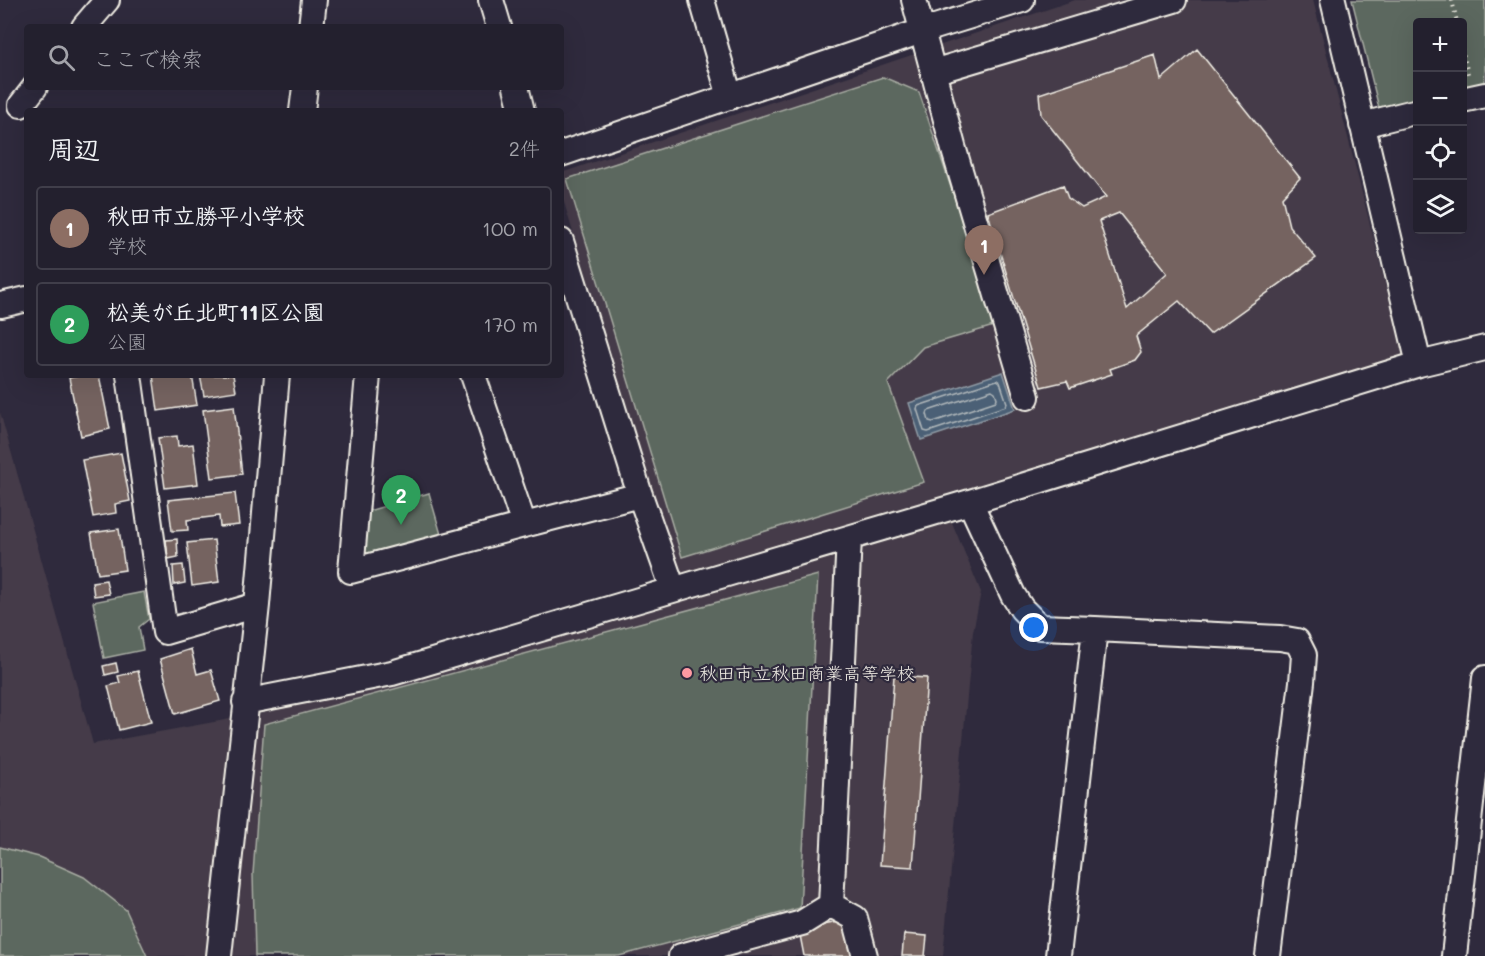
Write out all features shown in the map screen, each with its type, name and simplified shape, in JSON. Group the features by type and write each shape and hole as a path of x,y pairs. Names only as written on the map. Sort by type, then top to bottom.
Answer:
{"street":[{"path":"87,24 107,0"},
{"path":"311,24 314,0"},
{"path":"491,0 498,24"},
{"path":"702,0 730,97"},
{"path":"914,0 954,150 1027,397"},
{"path":"564,153 922,31 1022,0"},
{"path":"933,72 1174,0"},
{"path":"1333,0 1419,364"},
{"path":"302,108 305,90"},
{"path":"517,90 521,108"},
{"path":"1467,99 1485,95"},
{"path":"1362,125 1413,112"},
{"path":"564,252 640,495 673,590"},
{"path":"1,305 24,299"},
{"path":"245,702 392,673 970,502 1419,364 1485,348"},
{"path":"129,378 165,632 257,604"},
{"path":"219,956 257,604 277,378"},
{"path":"368,378 351,571 640,495"},
{"path":"474,378 524,525"},
{"path":"970,502 1022,609 1040,627 1297,641 1304,655 1302,682 1268,956"},
{"path":"831,905 849,538"},
{"path":"1058,956 1095,629"},
{"path":"1454,956 1485,678"},
{"path":"681,956 802,923 831,905"},
{"path":"831,905 855,918 865,956"}],"path":[{"path":"1452,0 1456,18"},
{"path":"1467,70 1468,74"}],"shaded area":[{"path":"1075,0 1313,0 1404,358 675,580 564,202 564,172"},
{"path":"1352,0 1485,0 1485,86 1467,90 1467,18 1413,18 1413,104 1380,112"},
{"path":"883,77 919,92 997,325 923,347 888,383 924,482 682,557 567,179"},
{"name":"秋田市立秋田商業高等学校","path":"0,412 93,744 258,714 951,520 981,592 973,632 943,956 0,956"},
{"path":"429,493 442,538 363,558 365,512"},
{"path":"818,575 800,908 619,956 255,956 253,874 264,724"},
{"path":"144,592 149,619 139,627 143,650 104,658 93,602"},
{"path":"0,847 39,857 84,877 126,910 147,956 0,956"}],"water":[{"path":"1003,372 1015,409 921,440 909,403"}],"building":[{"path":"1197,49 1300,178 1282,197 1289,226 1316,258 1210,334 1179,301 1136,336 1141,352 1135,360 1110,369 1112,374 1070,388 1067,381 1041,387 988,213 1063,185 1068,198 1082,208 1106,197 1041,115 1039,94 1155,55 1161,80","holes":["1119,213 1167,273 1127,309 1099,221"]},
{"path":"69,378 100,378 110,429 81,436"},
{"path":"153,378 192,378 197,405 158,411"},
{"path":"201,378 234,378 236,391 204,396"},
{"path":"234,406 242,474 212,478 203,410"},
{"path":"177,436 178,446 193,444 198,484 165,488 158,438"},
{"path":"121,453 130,501 115,504 116,513 93,517 82,460"},
{"path":"235,493 239,525 220,527 219,516 187,520 188,530 172,531 168,500"},
{"path":"119,529 125,570 98,574 91,533"},
{"path":"177,539 178,557 168,559 166,540"},
{"path":"214,540 219,582 192,586 187,543"},
{"path":"183,565 185,583 174,585 173,566"},
{"path":"106,580 109,594 94,596 92,582"},
{"path":"191,649 197,674 211,670 220,701 175,714 160,659"},
{"path":"116,663 118,672 105,675 103,666"},
{"path":"138,671 151,722 119,730 108,686 120,683 118,676"},
{"path":"894,676 927,678 913,867 880,865"},
{"path":"848,920 855,956 804,956 799,930"},
{"path":"904,934 927,936 925,956 902,956"}],"place":[{"name":"秋田市立勝平小学校","path":"984,275"},
{"name":"松美が丘北町11区公園","path":"401,525"},
{"name":"秋田市立秋田商業高等学校","path":"687,673"}]}
